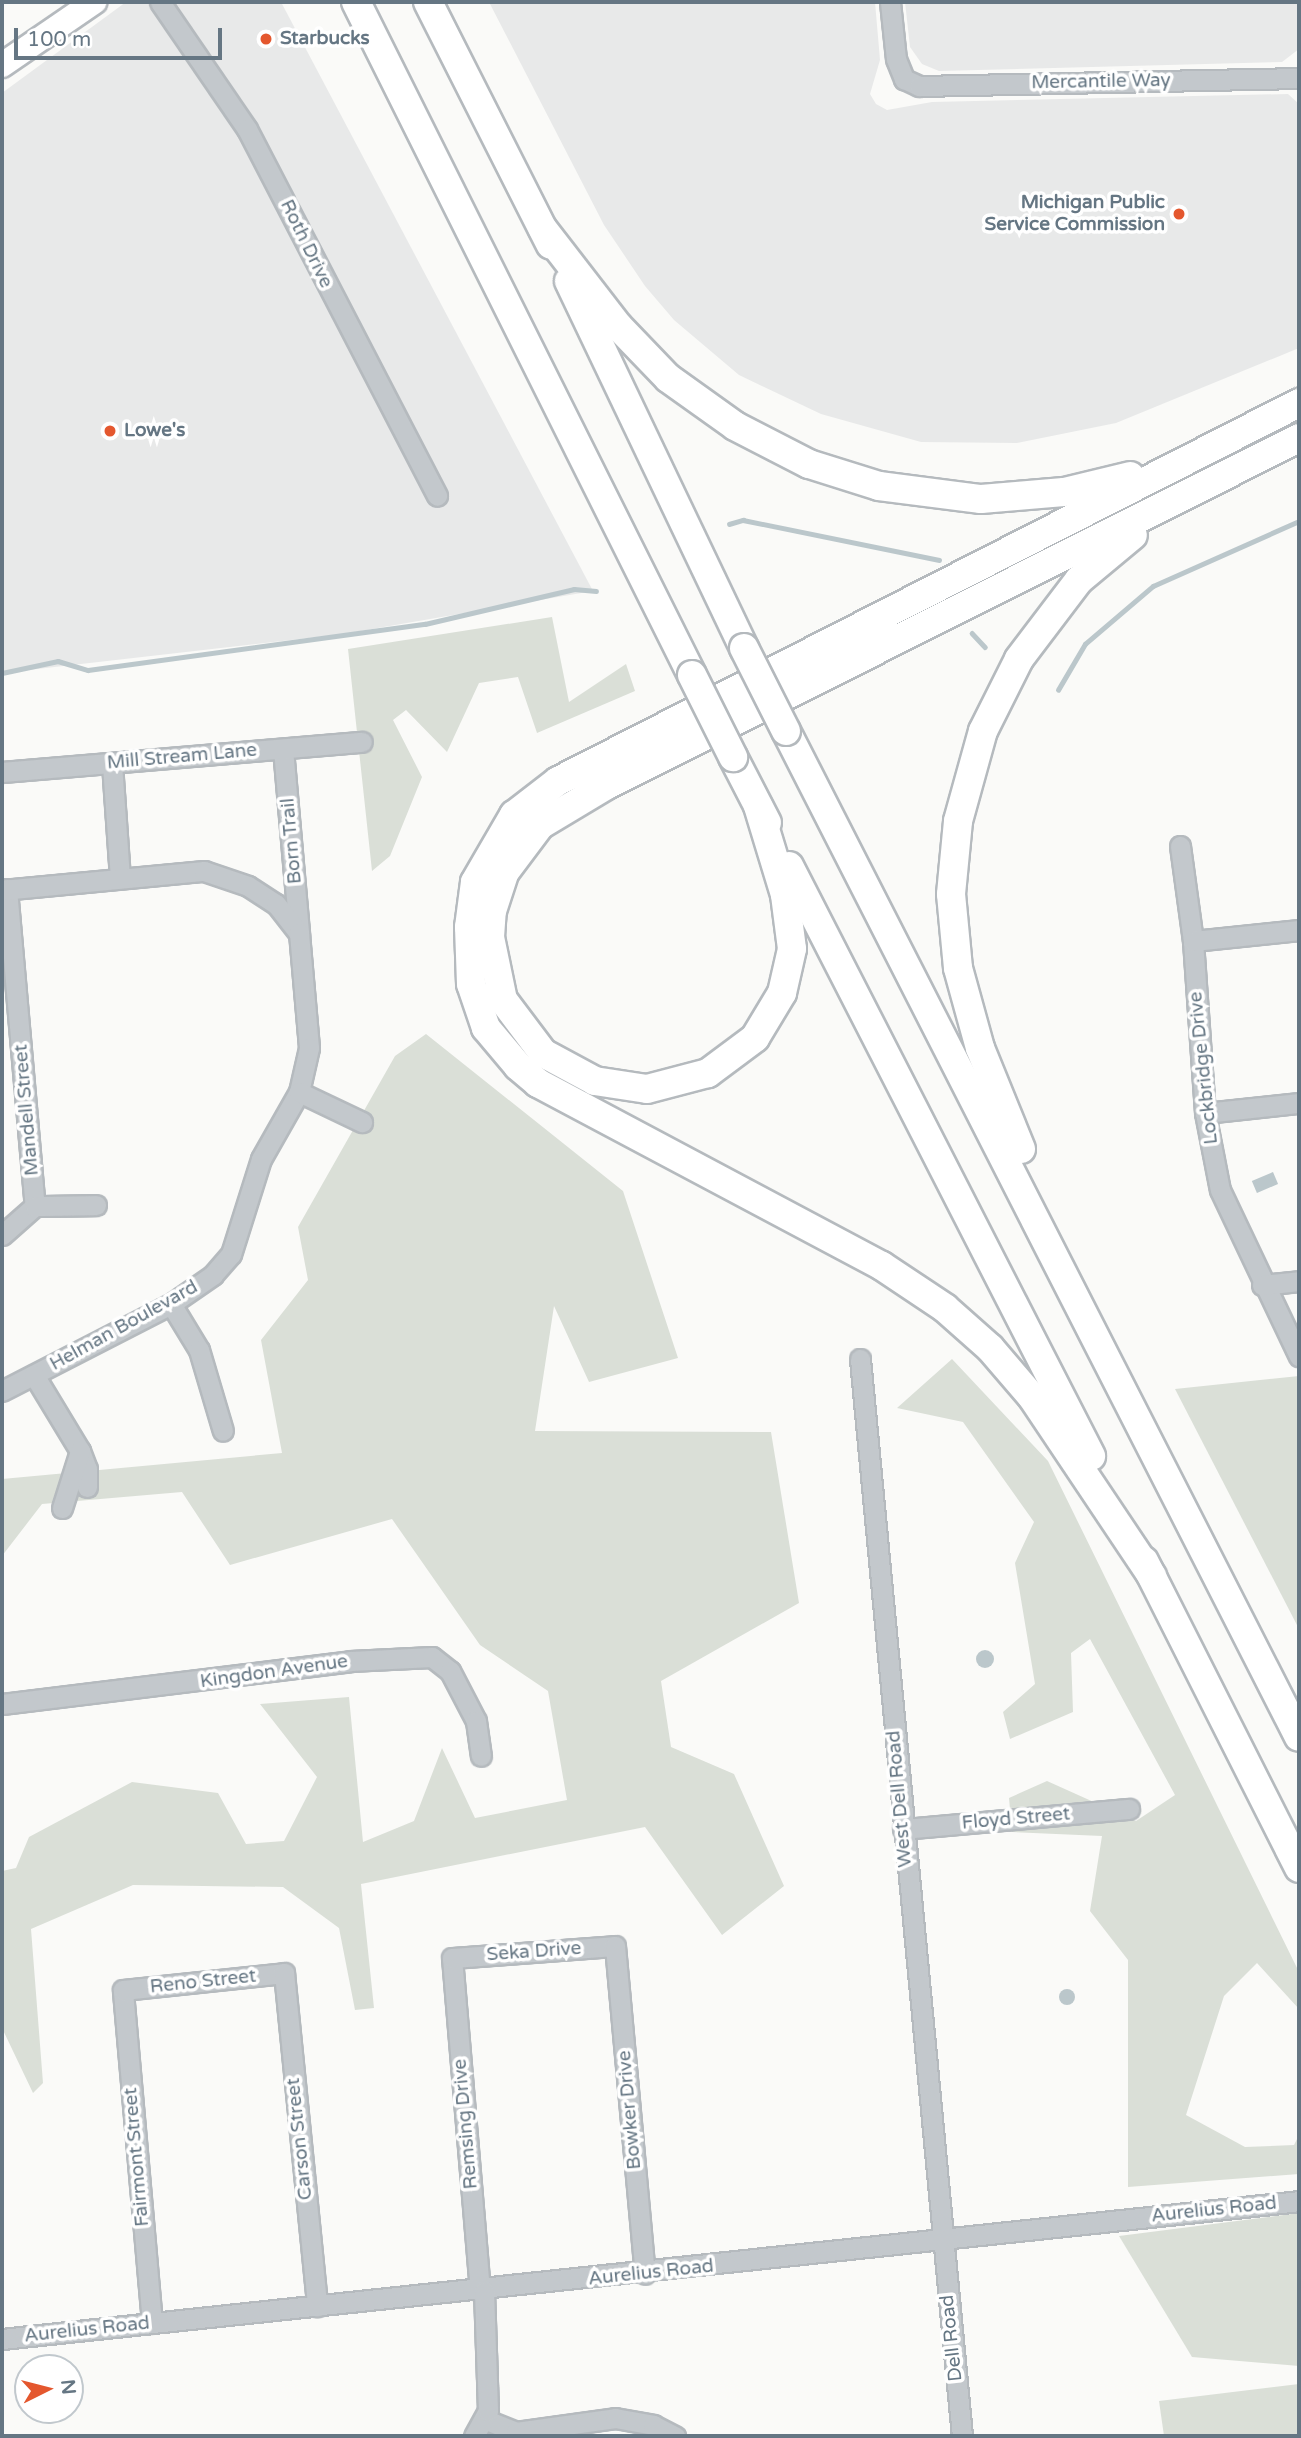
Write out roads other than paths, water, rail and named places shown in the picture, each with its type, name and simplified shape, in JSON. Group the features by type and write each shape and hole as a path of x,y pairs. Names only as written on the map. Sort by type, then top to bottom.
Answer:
{"highway":[{"path":"356,2 733,757 1299,1868"},
{"path":"428,2 543,229 744,648 1299,1737"},
{"path":"543,229 618,326 668,378 772,446 849,478 909,491 981,499 1064,492 1135,474 1250,428"},
{"path":"1152,1576 1032,1397 990,1348 945,1308 882,1266 538,1083 519,1066 486,1028 471,985 469,928 475,882 486,859 514,815 558,781 1299,403"},
{"path":"758,806 788,908 792,949 782,993 755,1038 708,1073 647,1088 595,1081 543,1053 503,1000 490,937 492,911 504,873 540,825 605,786 1299,438"},
{"path":"1143,1427 980,1048 953,940 953,866 963,797 979,743 1005,683 1041,626 1108,554 1239,468"}],"main road":[{"path":"2,65 78,6"}],"street":[{"name":"Roth Drive","path":"160,2 247,129 437,496"},
{"name":"Mercantile Way","path":"890,2 896,59 904,79 919,86 1299,78"},
{"name":"Mill Stream Lane","path":"2,772 362,742"},
{"name":"Born Trail","path":"283,749 309,1048 299,1092"},
{"path":"112,764 121,877"},
{"name":"Lockbridge Drive","path":"1180,846 1193,941 1205,1113 1220,1191 1262,1285 1299,1356"},
{"path":"4,889 204,871 226,876 276,904 299,933"},
{"name":"Mandell Street","path":"4,889 35,1206"},
{"path":"1193,941 1299,930"},
{"path":"299,1092 362,1122"},
{"name":"Helman Boulevard","path":"2,1391 171,1304 213,1275 231,1254 261,1159 299,1092"},
{"path":"1205,1113 1299,1103"},
{"path":"2,1235 35,1206 96,1205"},
{"path":"1262,1285 1299,1281"},
{"path":"171,1304 199,1350 223,1431"},
{"name":"West Dell Road","path":"860,1359 943,2239"},
{"path":"34,1375 79,1451 87,1469 87,1487"},
{"path":"62,1508 79,1451"},
{"name":"Kingdon Avenue","path":"2,1704 350,1661 432,1657 450,1671 476,1721 481,1756"},
{"name":"Floyd Street","path":"903,1829 1129,1809"},
{"name":"Seka Drive","path":"452,1958 615,1947"},
{"name":"Bowker Drive","path":"615,1947 645,2274"},
{"name":"Remsing Drive","path":"452,1958 489,2384 479,2428"},
{"name":"Reno Street","path":"122,1990 284,1973"},
{"name":"Carson Street","path":"284,1973 317,2305"},
{"name":"Fairmont Street","path":"122,1990 152,2323"},
{"name":"Aurelius Road","path":"2,2339 317,2305 645,2274 1299,2201"},
{"name":"Dell Road","path":"943,2239 962,2436"},
{"path":"479,2428 516,2432 615,2418 653,2425 675,2436"}],"waterway":[{"path":"729,524 743,520 939,560"},
{"path":"1058,690 1085,644 1153,586 1299,521"},
{"path":"2,673 58,661 88,670 425,624 574,589 596,591"},
{"path":"972,633 985,647"}],"place":[{"name":"Starbucks","path":"266,39"},
{"name":"Michigan Public Service Commission","path":"1179,214"},
{"name":"Lowe's","path":"110,431"}]}
